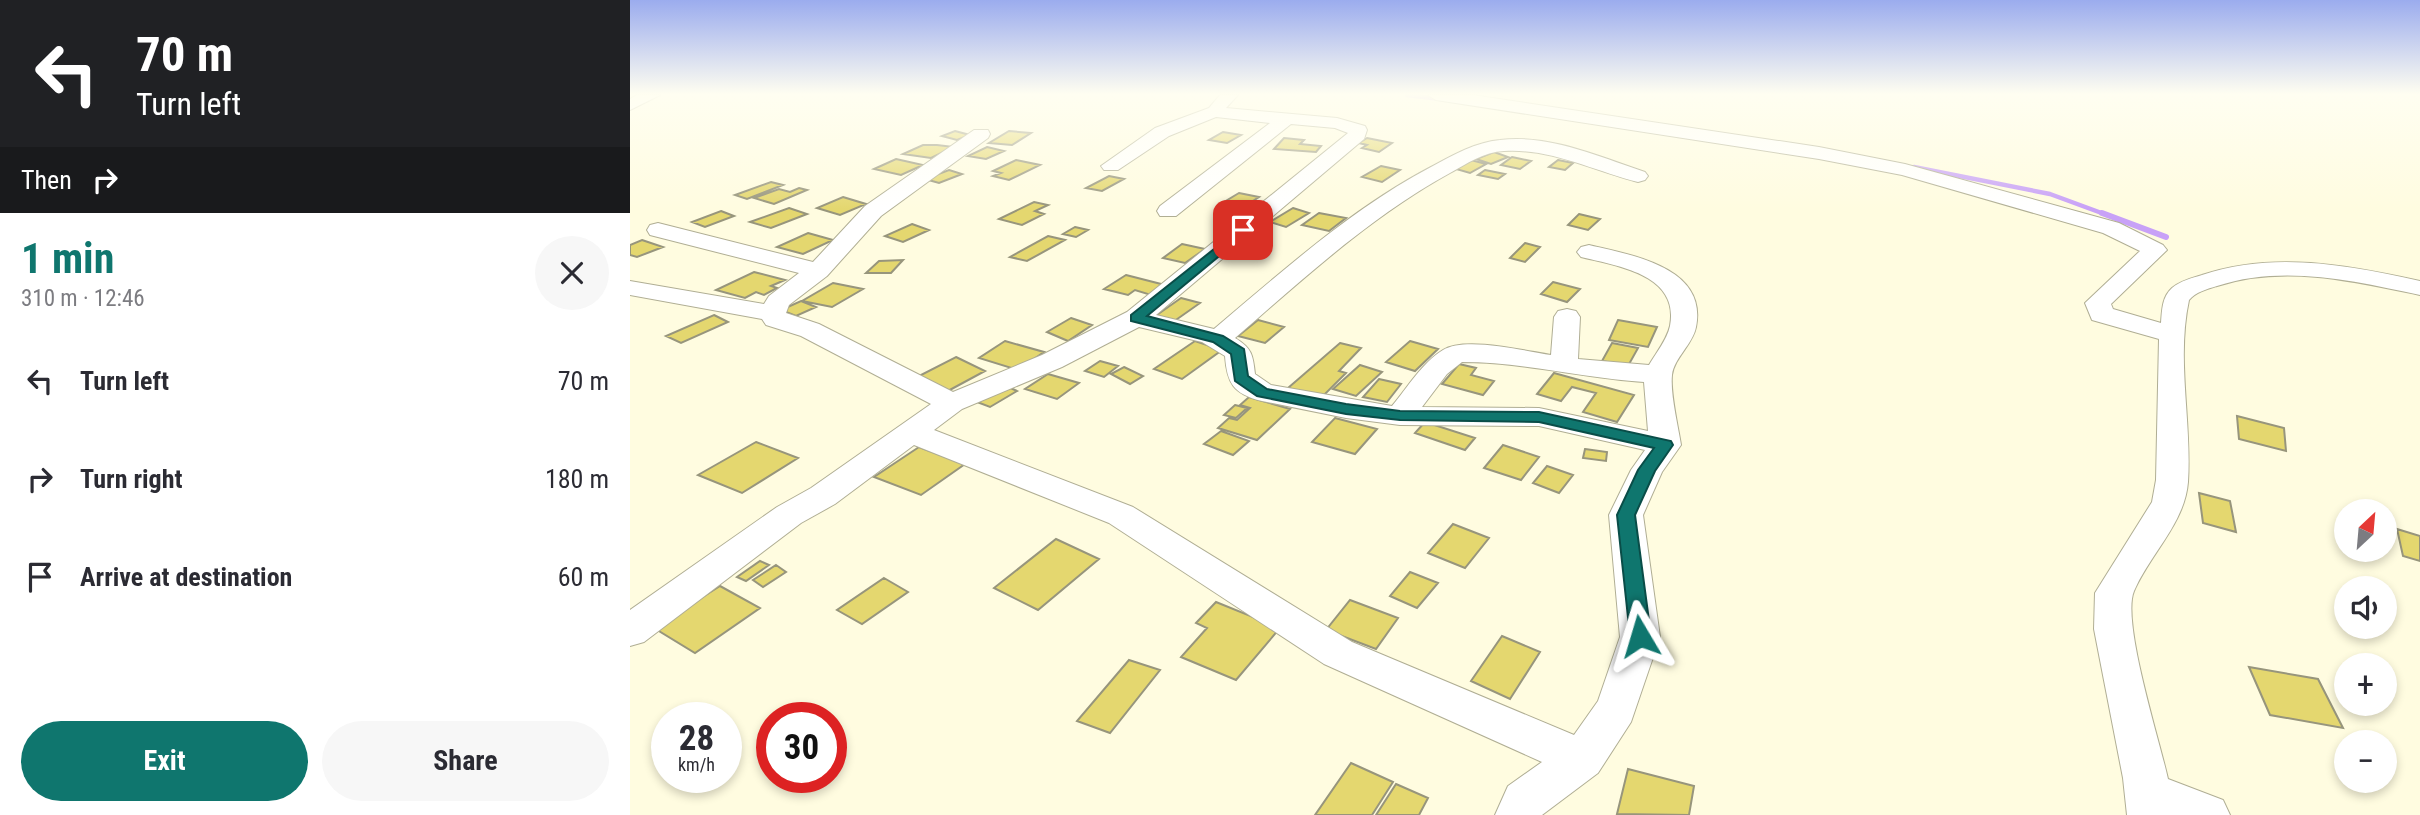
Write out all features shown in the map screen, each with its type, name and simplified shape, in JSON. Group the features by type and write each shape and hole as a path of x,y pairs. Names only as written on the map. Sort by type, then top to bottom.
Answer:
{"street":[{"path":"1111,166 1160,133"},
{"path":"1168,211 1268,133"},
{"path":"630,631 789,514 822,496 952,403 1052,361 1136,318 1357,133"},
{"path":"1687,133 1819,153 1905,170 2111,228 2155,250 2098,303 2101,314 2172,334"},
{"path":"952,403 810,330 775,319 773,313 778,301 818,271 873,211 981,134"},
{"path":"1218,339 1379,205 1412,183 1481,150 1509,145 1562,152 1639,176"},
{"path":"658,230 818,271"},
{"path":"1518,815 1524,801 1582,759 1616,709 1640,636 1626,515 1647,470 1665,445 1658,374 1683,326 1682,297 1670,280 1645,267 1589,252"},
{"path":"2207,815 2148,804 2113,629 2114,593 2169,502 2172,480 2172,334 2176,299 2186,289 2213,278 2251,270 2309,269 2377,278 2420,288"},
{"path":"630,288 773,313"},
{"path":"1564,364 1567,317"},
{"path":"1136,318 1218,339 1239,352 1241,378 1262,392 1346,409 1400,415 1539,417 1665,445"},
{"path":"1400,415 1437,368 1454,354 1489,354 1606,371 1658,374"},
{"path":"911,432 1121,515 1338,653 1582,759"}],"building":[{"path":"950,133 970,135 957,140 942,136"},
{"path":"1006,133 1031,133 1012,145 989,143"},
{"path":"1221,133 1241,135 1227,143 1209,140"},
{"path":"1284,138 1304,140 1300,144 1321,146 1316,152 1274,149"},
{"path":"1367,138 1392,143 1379,152 1362,148 1367,145 1359,143"},
{"path":"923,145 954,147 931,158 903,154"},
{"path":"987,147 1004,151 986,159 968,156"},
{"path":"1494,152 1508,157 1491,164 1476,159"},
{"path":"1512,157 1531,161 1520,169 1501,165"},
{"path":"896,159 923,165 901,175 874,169"},
{"path":"1016,160 1040,165 1009,180 993,176 1001,173 993,171"},
{"path":"1471,160 1486,164 1470,173 1456,169"},
{"path":"1558,160 1573,163 1565,170 1549,167"},
{"path":"1381,166 1400,170 1382,182 1362,177"},
{"path":"949,170 962,174 939,183 925,179"},
{"path":"1485,170 1505,174 1498,179 1478,175"},
{"path":"1109,176 1124,179 1102,191 1086,188"},
{"path":"771,182 783,185 747,199 735,195"},
{"path":"799,188 807,190 774,204 754,198 779,189 790,192"},
{"path":"1239,193 1259,197 1239,210 1219,205"},
{"path":"843,197 866,204 840,215 817,208"},
{"path":"1256,201 1266,203 1250,213 1240,210"},
{"path":"1034,202 1048,205 1035,211 1044,214 1022,225 999,219"},
{"path":"789,208 807,214 771,228 750,222"},
{"path":"1293,208 1309,213 1286,227 1270,222"},
{"path":"721,211 734,216 705,227 692,222"},
{"path":"1319,213 1346,218 1329,231 1302,225"},
{"path":"1579,214 1600,219 1588,230 1568,225"},
{"path":"912,224 929,230 903,242 885,236"},
{"path":"1075,227 1088,230 1076,237 1063,234"},
{"path":"808,233 833,240 803,254 777,247"},
{"path":"1048,236 1065,240 1027,261 1010,257"},
{"path":"642,240 663,247 637,257 630,255 630,245"},
{"path":"1525,243 1540,247 1525,262 1510,258"},
{"path":"1182,244 1205,249 1185,263 1163,258"},
{"path":"903,260 891,273 866,273 879,261"},
{"path":"754,272 785,280 771,286 777,288 764,295 756,292 745,298 716,290"},
{"path":"1126,275 1165,285 1151,295 1135,290 1128,295 1104,289"},
{"path":"1553,282 1580,289 1567,302 1541,294"},
{"path":"833,283 863,289 832,307 802,301"},
{"path":"1181,298 1200,303 1173,322 1154,317"},
{"path":"801,301 816,307 796,316 781,310"},
{"path":"714,315 728,322 681,343 666,336"},
{"path":"1071,318 1092,325 1068,341 1047,332"},
{"path":"1258,320 1284,327 1265,343 1238,336"},
{"path":"1618,320 1657,327 1648,347 1609,340"},
{"path":"1005,341 1044,352 1018,370 979,358"},
{"path":"1195,341 1222,350 1182,379 1154,369"},
{"path":"1410,341 1438,349 1415,371 1386,362"},
{"path":"1340,343 1361,348 1339,371 1346,373 1322,397 1288,388"},
{"path":"1612,343 1638,348 1628,366 1602,361"},
{"path":"956,357 985,371 946,392 917,377"},
{"path":"1100,361 1118,366 1104,377 1085,371"},
{"path":"1459,364 1476,368 1471,375 1494,381 1483,395 1442,384"},
{"path":"1360,365 1382,372 1356,396 1333,389"},
{"path":"1124,367 1143,376 1130,384 1111,374"},
{"path":"1554,373 1634,395 1617,422 1583,412 1596,393 1572,387 1561,401 1537,394"},
{"path":"1048,374 1079,383 1057,399 1025,389"},
{"path":"1379,379 1401,384 1387,402 1363,397"},
{"path":"1004,385 1017,391 990,407 977,402"},
{"path":"1249,397 1290,409 1257,440 1218,428 1229,418 1237,420 1250,408 1240,405"},
{"path":"1235,405 1247,408 1236,418 1224,415"},
{"path":"2237,416 2284,428 2286,451 2239,439"},
{"path":"1335,418 1377,429 1355,454 1312,442"},
{"path":"1425,422 1475,438 1465,450 1415,433"},
{"path":"1221,431 1249,441 1233,455 1204,444"},
{"path":"756,442 798,458 742,493 698,475"},
{"path":"1503,445 1539,457 1521,480 1484,468"},
{"path":"919,447 965,464 921,495 874,477"},
{"path":"1585,449 1607,452 1606,461 1583,458"},
{"path":"1547,466 1573,475 1559,493 1533,483"},
{"path":"2199,493 2230,501 2236,532 2203,523"},
{"path":"1453,524 1489,538 1465,568 1428,553"},
{"path":"2398,529 2420,536 2420,561 2403,556"},
{"path":"1056,539 1099,559 1038,610 994,588"},
{"path":"760,561 769,565 746,581 737,577"},
{"path":"776,565 786,572 763,587 753,580"},
{"path":"1410,572 1438,583 1417,608 1390,596"},
{"path":"884,578 908,592 862,624 837,610"},
{"path":"720,586 760,608 695,653 654,628"},
{"path":"1350,600 1398,618 1376,649 1326,630"},
{"path":"1216,602 1280,628 1236,680 1181,657 1207,628 1196,623"},
{"path":"1502,636 1540,652 1510,699 1471,681"},
{"path":"1129,660 1160,670 1110,733 1077,721"},
{"path":"2249,667 2318,679 2334,710 2334,716 2337,716 2343,728 2270,715"},
{"path":"1351,763 1393,782 1372,815 1315,815"},
{"path":"1628,769 1694,786 1689,815 1617,814"},
{"path":"1396,784 1428,798 1419,815 1376,815"}],"waterway":[{"path":"1914,167 2050,194 2107,215"},
{"path":"2102,213 2166,237"}],"route":[{"path":"1243,230 1136,318 1218,339 1239,352 1241,378 1262,392 1346,409 1400,415 1477,419 1539,417 1665,445 1647,470 1626,515 1640,636"}]}
